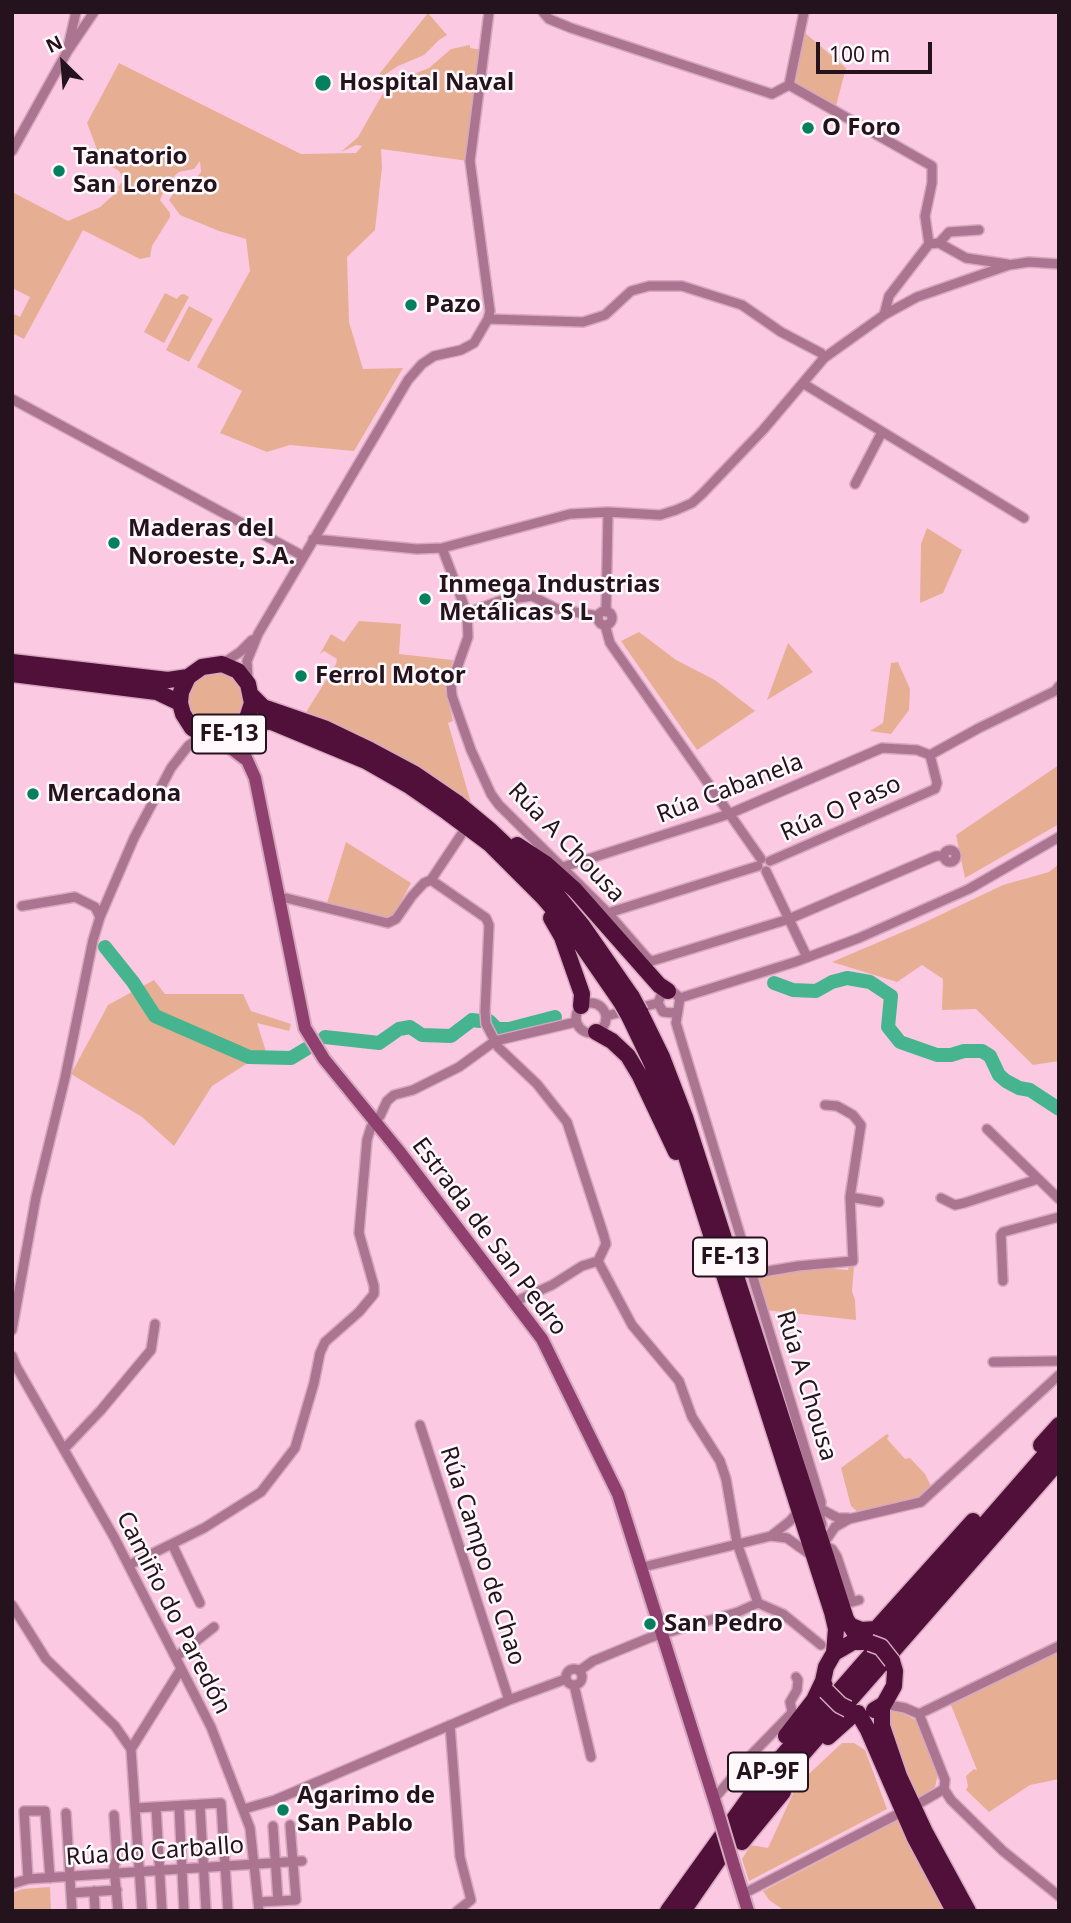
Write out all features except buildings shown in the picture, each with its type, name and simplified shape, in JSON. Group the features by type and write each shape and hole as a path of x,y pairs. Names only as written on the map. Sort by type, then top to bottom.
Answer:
{"highway":[{"path":"12,662 153,679 179,679 188,677 202,667 222,664"},
{"name":"FE-13","path":"222,664 238,671 263,707 324,728 415,774 456,802 552,889 582,925 662,1057 685,1117 810,1512"},
{"name":"FE-13","path":"12,674 157,692 180,703"},
{"name":"FE-13","path":"188,677 181,692 180,703 192,728 209,736 224,736 244,724 272,722 366,761 408,785 490,844 572,931 630,1007 675,1122 708,1225 826,1551 849,1625 878,1648"},
{"name":"FE-13","path":"244,724 251,711 250,690"},
{"path":"491,831 546,864 575,890 667,995"},
{"path":"510,863 558,929 582,994 581,1006"},
{"path":"596,1032 612,1041 628,1056 640,1076 708,1225"},
{"path":"878,1648 1059,1425"},
{"name":"AP-9F","path":"667,1911 765,1776 1059,1439"},
{"name":"AP-9F","path":"683,1911 750,1814 878,1648 1059,1461"},
{"path":"827,1649 878,1648 903,1652 1059,1476"},
{"name":"FE-13","path":"825,1686 827,1649 836,1629 826,1551"},
{"path":"878,1648 896,1679 886,1701 882,1726 899,1776 925,1832 968,1911"},
{"path":"661,1911 708,1836 825,1686 840,1705 854,1712 871,1737 915,1838 954,1911"},
{"path":"689,1911 761,1818 837,1729 854,1712 886,1701"},
{"path":"837,1729 856,1729 871,1737"}],"street":[{"path":"67,52 76,12"},
{"path":"12,151 67,52 94,12"},
{"path":"250,690 247,661 258,634 408,380 422,364 434,356 461,350 474,343 488,319 490,312 470,160 489,12"},
{"path":"543,12 549,19 571,28 763,92 772,93 789,85"},
{"path":"789,85 804,12"},
{"path":"789,85 932,166 932,183 925,216 934,243 966,258 1009,265"},
{"path":"884,314 889,296 934,243 949,232 979,230"},
{"path":"313,539 417,549 442,548 570,514 608,512 660,515 692,503 804,384 824,358 884,314 917,297 1009,265 1030,262 1059,264"},
{"path":"488,319 583,322 605,315 631,291 649,286 682,286 742,305 781,332 821,353 824,358"},
{"path":"804,384 1024,518"},
{"path":"12,399 303,556"},
{"path":"855,484 882,432"},
{"path":"608,512 602,614 599,622 605,625 610,643 764,864 807,957"},
{"name":"Rúa A Chousa","path":"442,548 467,613 468,637 451,685 454,707 491,794 649,959 667,995 681,1005 676,1023 751,1274 810,1512"},
{"path":"467,613 499,601 532,596 557,609 602,614"},
{"path":"222,664 240,652 258,634"},
{"path":"930,755 1055,691 1059,686"},
{"path":"12,1330 36,1197 100,918 134,838 181,754 187,721"},
{"path":"244,724 245,759"},
{"path":"181,754 209,736 224,741 245,759"},
{"name":"Rúa Cabanela","path":"563,867 729,814 883,748 911,750 930,755"},
{"name":"Rúa O Paso","path":"608,914 764,864 935,789 937,783 930,755"},
{"name":"Estrada de San Pedro","path":"245,759 255,778 305,1028 324,1059 375,1121 542,1339 618,1494 643,1567 748,1911"},
{"path":"278,900 286,898 388,923 396,919 424,883 432,880 461,835"},
{"path":"606,1016 667,995 807,957 859,938 931,907 1021,860 1059,836"},
{"path":"649,959 789,919 936,856 944,856"},
{"path":"432,880 479,912 489,925 486,1024 495,1041 537,1084 567,1122 606,1244 598,1261 582,1266 552,1285 520,1297 514,1302"},
{"path":"22,906 75,897 95,907 100,918"},
{"path":"667,995 663,1012 678,1011"},
{"path":"593,1003 599,1005 606,1016 602,1028 596,1032 584,1031 576,1022 577,1011 581,1006 593,1003"},
{"path":"129,1565 204,1528 261,1492 295,1448 325,1342 359,1312 374,1294 359,1233 367,1140 387,1101 402,1091 413,1090 459,1067 495,1041 576,1022"},
{"path":"751,1274 853,1261 850,1197 861,1125 845,1110 825,1105"},
{"path":"987,1129 1059,1199"},
{"path":"941,1198 955,1205 1038,1179"},
{"path":"850,1197 879,1202"},
{"path":"1003,1281 1003,1232 1059,1217"},
{"path":"598,1261 632,1325 678,1381 692,1416 720,1461 726,1479 737,1543 758,1603 783,1614 827,1649"},
{"path":"64,1450 102,1410 151,1350 155,1324"},
{"name":"Camiño do Paredón","path":"12,1356 129,1565 211,1727 250,1828 259,1907 278,1901"},
{"path":"993,1362 1059,1361"},
{"path":"771,1536 810,1512 849,1518 921,1502 1059,1375"},
{"name":"Rúa Campo de Chao","path":"419,1424 509,1700"},
{"path":"810,1512 832,1519 826,1551 852,1602 859,1600"},
{"path":"797,1544 791,1531 810,1512"},
{"path":"826,1551 832,1530 849,1518"},
{"path":"643,1567 771,1536 781,1536 797,1544 826,1551"},
{"path":"172,1544 200,1603"},
{"path":"663,1633 738,1612 758,1603"},
{"path":"12,1605 46,1659 115,1726 131,1749 142,1911"},
{"path":"176,1657 214,1627"},
{"name":"Rúa Campo de Chao","path":"244,1809 275,1800 509,1700 570,1682 570,1670 579,1671 593,1661 663,1633"},
{"path":"919,1714 1059,1646"},
{"path":"131,1749 181,1669"},
{"path":"716,1804 752,1754 790,1715 790,1702 797,1690 796,1676"},
{"path":"570,1682 591,1757"},
{"path":"886,1701 919,1714 944,1773 944,1788 951,1800 1003,1851 1059,1896"},
{"path":"450,1725 460,1857 471,1900 457,1911"},
{"path":"918,1804 944,1788"},
{"path":"136,1808 221,1803 228,1911"},
{"path":"179,1805 184,1911"},
{"path":"200,1805 206,1911"},
{"path":"156,1807 162,1911"},
{"path":"28,1879 24,1811 45,1811 50,1878"},
{"path":"66,1813 72,1911"},
{"path":"114,1815 118,1911"},
{"path":"743,1894 897,1815"},
{"path":"273,1826 278,1901 296,1900 297,1861 290,1825"},
{"name":"Rúa do Carballo","path":"12,1884 28,1879 297,1861"},
{"name":"Rúa do Carballo","path":"71,1893 117,1890"},
{"path":"94,1891 95,1911"}],"shaded area":[{"path":"428,13 447,35 424,55 398,66 372,83"},
{"path":"804,32 846,68 836,106 793,83"},
{"path":"470,45 470,48 482,50 468,161 381,149 382,167 375,230 347,257 349,322 363,369 403,368 354,451 290,445 267,452 220,433 242,391 197,367 250,271 246,239 180,215 169,200 182,181 193,182 201,172 200,161 194,169 179,172 168,182 160,200 170,217 152,246 150,257 140,259 83,230 24,339 12,333 12,313 20,317 30,297 12,288 12,192 68,221 100,207 119,190 118,187 124,180 119,171 101,160 87,123 119,63 301,154 356,153 362,146 356,145 341,152 358,137 382,95 406,77 429,68 451,49"},
{"path":"165,293 177,299 184,294 189,297 164,343 144,332"},
{"path":"189,306 213,319 189,362 166,350"},
{"path":"927,528 962,550 943,593 920,603 921,544"},
{"path":"359,621 401,624 399,654 453,660 445,688 453,721 448,723 471,803 453,790 305,714 336,664 337,659 324,651 320,654 331,634 344,642"},
{"path":"639,632 676,660 715,680 755,711 697,750 621,641"},
{"path":"788,643 813,672 767,700"},
{"path":"898,662 910,689 909,710 891,734 870,731 883,723 891,663"},
{"path":"216,673 235,681 243,700 235,719 216,727 197,719 189,700 197,681"},
{"path":"1059,765 1059,824 965,878 956,835"},
{"path":"346,842 411,883 396,911 388,919 327,903"},
{"path":"1059,864 1059,1061 1033,1065 976,1009 942,1010 943,979 922,965 897,982 832,962 1003,885 1049,872"},
{"path":"154,980 165,994 243,994 251,1011 291,1024 289,1031 257,1023 268,1058 254,1059 212,1086 174,1146 142,1117 71,1074 108,1005"},
{"path":"828,1265 848,1270 849,1265 854,1267 852,1291 856,1320 765,1310 758,1276"},
{"path":"887,1434 887,1439 905,1459 910,1458 925,1474 932,1488 914,1500 859,1513 851,1506 841,1468"},
{"path":"1059,1651 1059,1779 1030,1785 989,1812 966,1790 966,1776 974,1769 977,1770 951,1705"},
{"path":"892,1711 916,1720 938,1774 935,1787 916,1799 888,1729 889,1713"},
{"path":"842,1743 854,1743 865,1750 887,1809 749,1881 742,1859 751,1845 768,1848 797,1785"},
{"path":"898,1820 945,1908 944,1911 785,1911 769,1900 763,1891"},
{"path":"50,1887 51,1911 12,1911 12,1893 22,1889"}],"waterway":[{"path":"105,947 133,982 155,1016 249,1057 291,1058 306,1049"},
{"path":"774,983 793,990 816,991 832,982 847,978 870,982 891,996 888,1027 900,1042 937,1055 982,1051 990,1056 999,1075 1006,1081 1030,1090 1059,1109"},
{"path":"489,1021 497,1029 509,1029 555,1017"},
{"path":"325,1037 379,1043 399,1029 410,1027 422,1035 451,1036 472,1020 480,1021"}],"place":[{"name":"Hospital Naval","path":"323,83"},
{"name":"O Foro","path":"808,128"},
{"name":"Tanatorio San Lorenzo","path":"59,171"},
{"name":"Pazo","path":"411,305"},
{"name":"Maderas del Noroeste, S.A.","path":"114,543"},
{"name":"Inmega Industrias Metálicas S L","path":"425,599"},
{"name":"Ferrol Motor","path":"301,676"},
{"name":"Mercadona","path":"33,794"},
{"name":"San Pedro","path":"650,1624"},
{"name":"Agarimo de San Pablo","path":"283,1810"}]}
